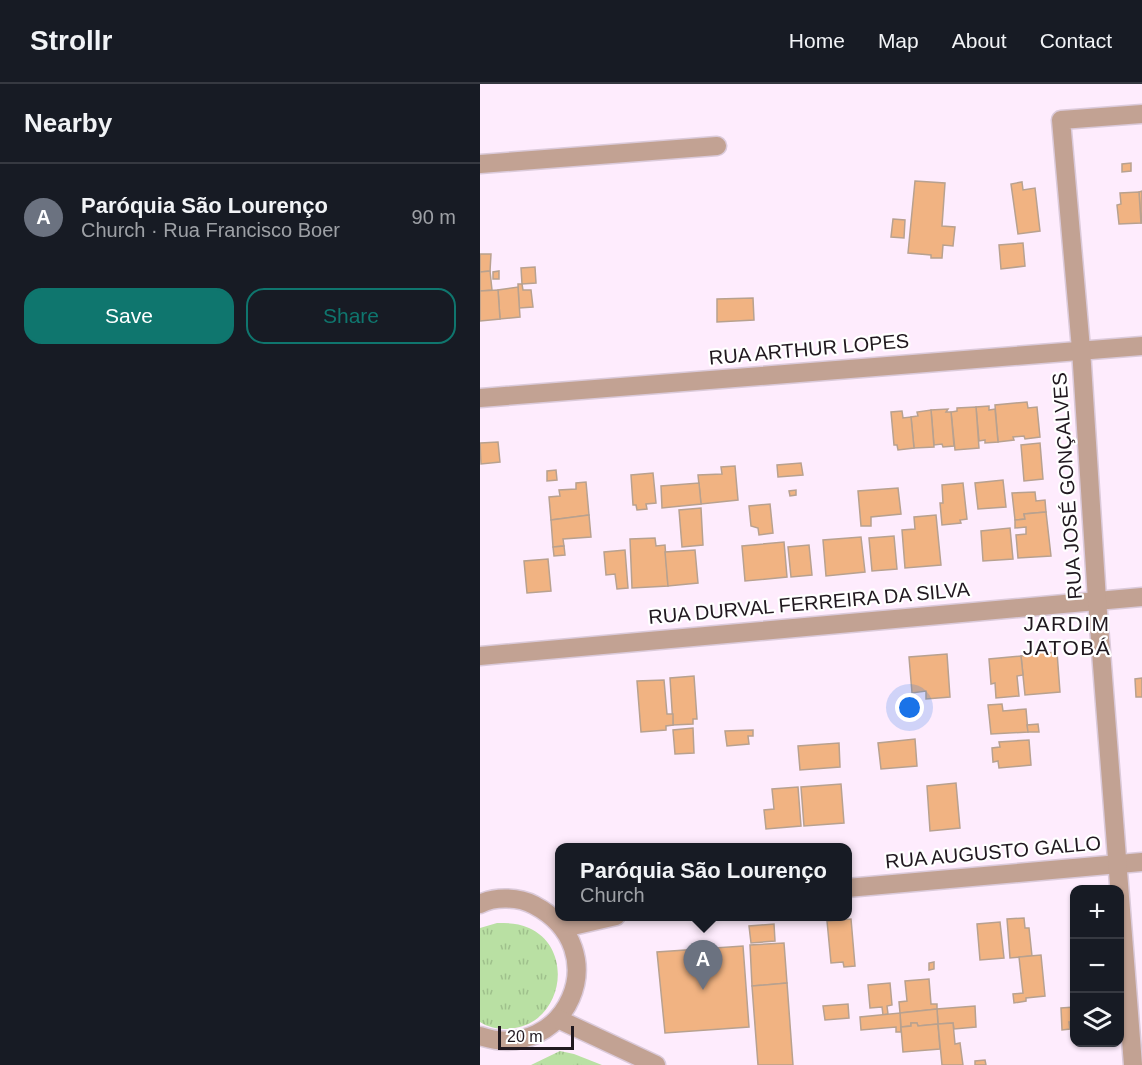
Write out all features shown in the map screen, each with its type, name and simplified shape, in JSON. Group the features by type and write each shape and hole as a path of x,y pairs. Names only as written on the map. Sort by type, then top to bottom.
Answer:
{"street":[{"name":"RUA JOSÉ GONÇALVES","path":"1133,1065 1097,600 1081,349 1061,120 1142,114"},
{"path":"480,164 717,146"},
{"name":"RUA ARTHUR LOPES","path":"480,398 1142,346"},
{"name":"RUA DURVAL FERREIRA DA SILVA","path":"480,656 1142,597"},
{"name":"RUA AUGUSTO GALLO","path":"852,888 1142,862"},
{"path":"480,904 507,898 528,902 548,912 555,919"},
{"path":"480,1036 492,1040 510,1041 527,1038 558,1019 569,1003 576,984 577,965 573,945 564,928 557,921"},
{"path":"564,928 594,921"},
{"path":"558,1019 656,1065"}],"green space":[{"path":"497,923 525,926 543,938 553,951 557,966 557,982 553,998 544,1012 532,1022 515,1028 497,1028 480,1022 480,928"},
{"path":"560,1051 574,1054 602,1065 531,1065"}],"building":[{"path":"1131,163 1131,171 1122,172 1122,164"},
{"path":"915,181 945,183 942,226 955,227 953,246 943,245 942,258 908,253"},
{"path":"1022,182 1023,190 1035,188 1040,231 1018,234 1011,184"},
{"path":"1142,191 1142,223 1141,223 1139,192"},
{"path":"1139,192 1141,223 1119,224 1117,205 1121,204 1120,193"},
{"path":"893,219 905,220 904,238 891,237"},
{"path":"1023,243 1025,266 1001,269 999,245"},
{"path":"480,254 491,254 490,271 480,272"},
{"path":"535,267 536,283 522,284 521,268"},
{"path":"490,271 492,290 480,291 480,272"},
{"path":"499,271 499,279 493,279 493,272"},
{"path":"518,284 522,284 523,290 531,290 533,307 519,308"},
{"path":"518,287 520,317 500,319 498,290"},
{"path":"498,290 500,319 480,321 480,291"},
{"path":"753,298 754,320 717,322 717,299"},
{"path":"1027,402 1028,408 1037,407 1040,437 1025,439 1024,436 1013,437 1014,440 998,442 995,405"},
{"path":"989,406 989,410 995,409 998,442 985,443 985,440 979,441 976,407"},
{"path":"976,407 979,448 955,450 951,412 957,411 957,408"},
{"path":"948,409 946,412 951,412 954,446 934,445 931,410"},
{"path":"931,410 934,447 914,448 911,417 918,416 917,412"},
{"path":"902,411 903,418 911,417 914,448 898,450 897,445 894,445 891,412"},
{"path":"498,442 500,462 481,464 480,443"},
{"path":"1040,443 1043,479 1024,481 1021,445"},
{"path":"801,463 803,475 778,477 777,465"},
{"path":"735,466 738,500 701,504 698,475 722,474 721,467"},
{"path":"556,470 557,480 547,481 547,471"},
{"path":"653,473 656,503 646,504 647,509 637,510 636,505 633,505 631,475"},
{"path":"1003,480 1006,507 978,509 975,483"},
{"path":"586,482 589,515 551,520 549,497 560,496 559,490 576,489 576,483"},
{"path":"699,483 701,504 662,508 661,486"},
{"path":"963,483 967,519 960,520 961,523 942,525 940,503 943,503 942,485"},
{"path":"898,488 901,514 871,517 871,526 861,526 858,491"},
{"path":"796,490 796,495 790,496 789,491"},
{"path":"1035,492 1036,501 1045,500 1046,512 1024,514 1025,519 1015,520 1012,493"},
{"path":"770,504 773,533 759,535 758,528 751,526 749,506"},
{"path":"701,508 703,545 682,547 679,510"},
{"path":"1046,512 1051,556 1018,558 1016,535 1026,534 1026,527 1015,528 1015,520 1025,519 1024,514"},
{"path":"589,515 591,537 563,539 564,546 553,547 551,520"},
{"path":"936,515 941,565 905,568 902,530 915,529 914,517"},
{"path":"1010,528 1013,559 983,561 981,531"},
{"path":"894,536 897,569 872,571 869,538"},
{"path":"861,537 865,572 826,576 823,540"},
{"path":"655,538 656,546 665,545 668,586 632,588 630,539"},
{"path":"784,542 787,577 745,581 742,546"},
{"path":"809,545 812,575 791,577 788,547"},
{"path":"564,546 565,555 554,556 553,547"},
{"path":"625,550 628,588 617,589 615,574 606,575 604,552"},
{"path":"695,550 698,583 668,586 665,552"},
{"path":"548,559 551,591 527,593 524,561"},
{"path":"1046,648 1046,653 1057,652 1060,692 1025,695 1021,656 1036,654 1036,649"},
{"path":"947,654 950,697 926,699 926,691 912,693 909,657"},
{"path":"1021,656 1023,675 1017,676 1019,696 996,698 995,683 991,684 989,659"},
{"path":"694,676 697,719 693,719 693,724 673,725 670,678"},
{"path":"1142,678 1142,697 1136,697 1135,679"},
{"path":"664,680 667,714 673,714 673,725 666,726 666,730 641,732 637,681"},
{"path":"1002,704 1003,711 1026,709 1028,732 991,734 988,705"},
{"path":"1038,724 1039,732 1028,732 1027,725"},
{"path":"693,728 694,753 675,754 673,730"},
{"path":"753,730 753,736 748,736 749,744 727,746 725,731"},
{"path":"915,739 917,766 881,769 878,743"},
{"path":"1029,740 1031,765 999,768 998,761 993,762 992,748 1000,747 999,742"},
{"path":"839,743 840,767 800,770 798,746"},
{"path":"956,783 960,828 930,831 927,786"},
{"path":"841,784 844,823 804,826 801,787"},
{"path":"798,787 801,826 766,829 764,810 774,809 772,789"},
{"path":"1024,918 1025,928 1029,928 1032,956 1010,958 1007,919"},
{"path":"827,921 851,921 855,966 844,967 843,962 831,963"},
{"path":"1000,922 1004,958 980,960 977,924"},
{"path":"774,924 775,941 751,943 749,926"},
{"path":"784,943 787,983 752,986 750,945"},
{"path":"743,946 749,1027 665,1033 657,952"},
{"path":"1041,955 1045,996 1026,998 1026,1001 1014,1003 1013,994 1023,993 1019,957"},
{"path":"934,962 934,969 929,970 929,963"},
{"path":"929,979 931,1004 937,1004 937,1009 900,1013 899,1002 907,1001 905,981"},
{"path":"787,983 793,1065 758,1065 752,986"},
{"path":"890,983 892,1005 887,1006 888,1014 883,1015 882,1007 870,1008 868,985"},
{"path":"848,1004 849,1018 825,1020 823,1006"},
{"path":"975,1006 976,1027 954,1029 953,1023 938,1024 937,1009"},
{"path":"1070,1007 1070,1029 1062,1030 1061,1008"},
{"path":"937,1009 938,1024 918,1026 917,1023 911,1023 911,1026 901,1027 900,1013"},
{"path":"900,1013 901,1032 896,1032 896,1027 861,1030 860,1017"},
{"path":"911,1023 917,1023 918,1026 938,1024 940,1049 903,1052 901,1027 911,1026"},
{"path":"953,1023 955,1044 960,1043 963,1065 942,1065 938,1024"},
{"path":"985,1060 986,1065 975,1065 975,1061"}],"place":[{"name":"Paróquia São Lourenço","path":"703,990"}],"district":[{"name":"JARDIM JATOBÁ","path":"1067,636"}]}
